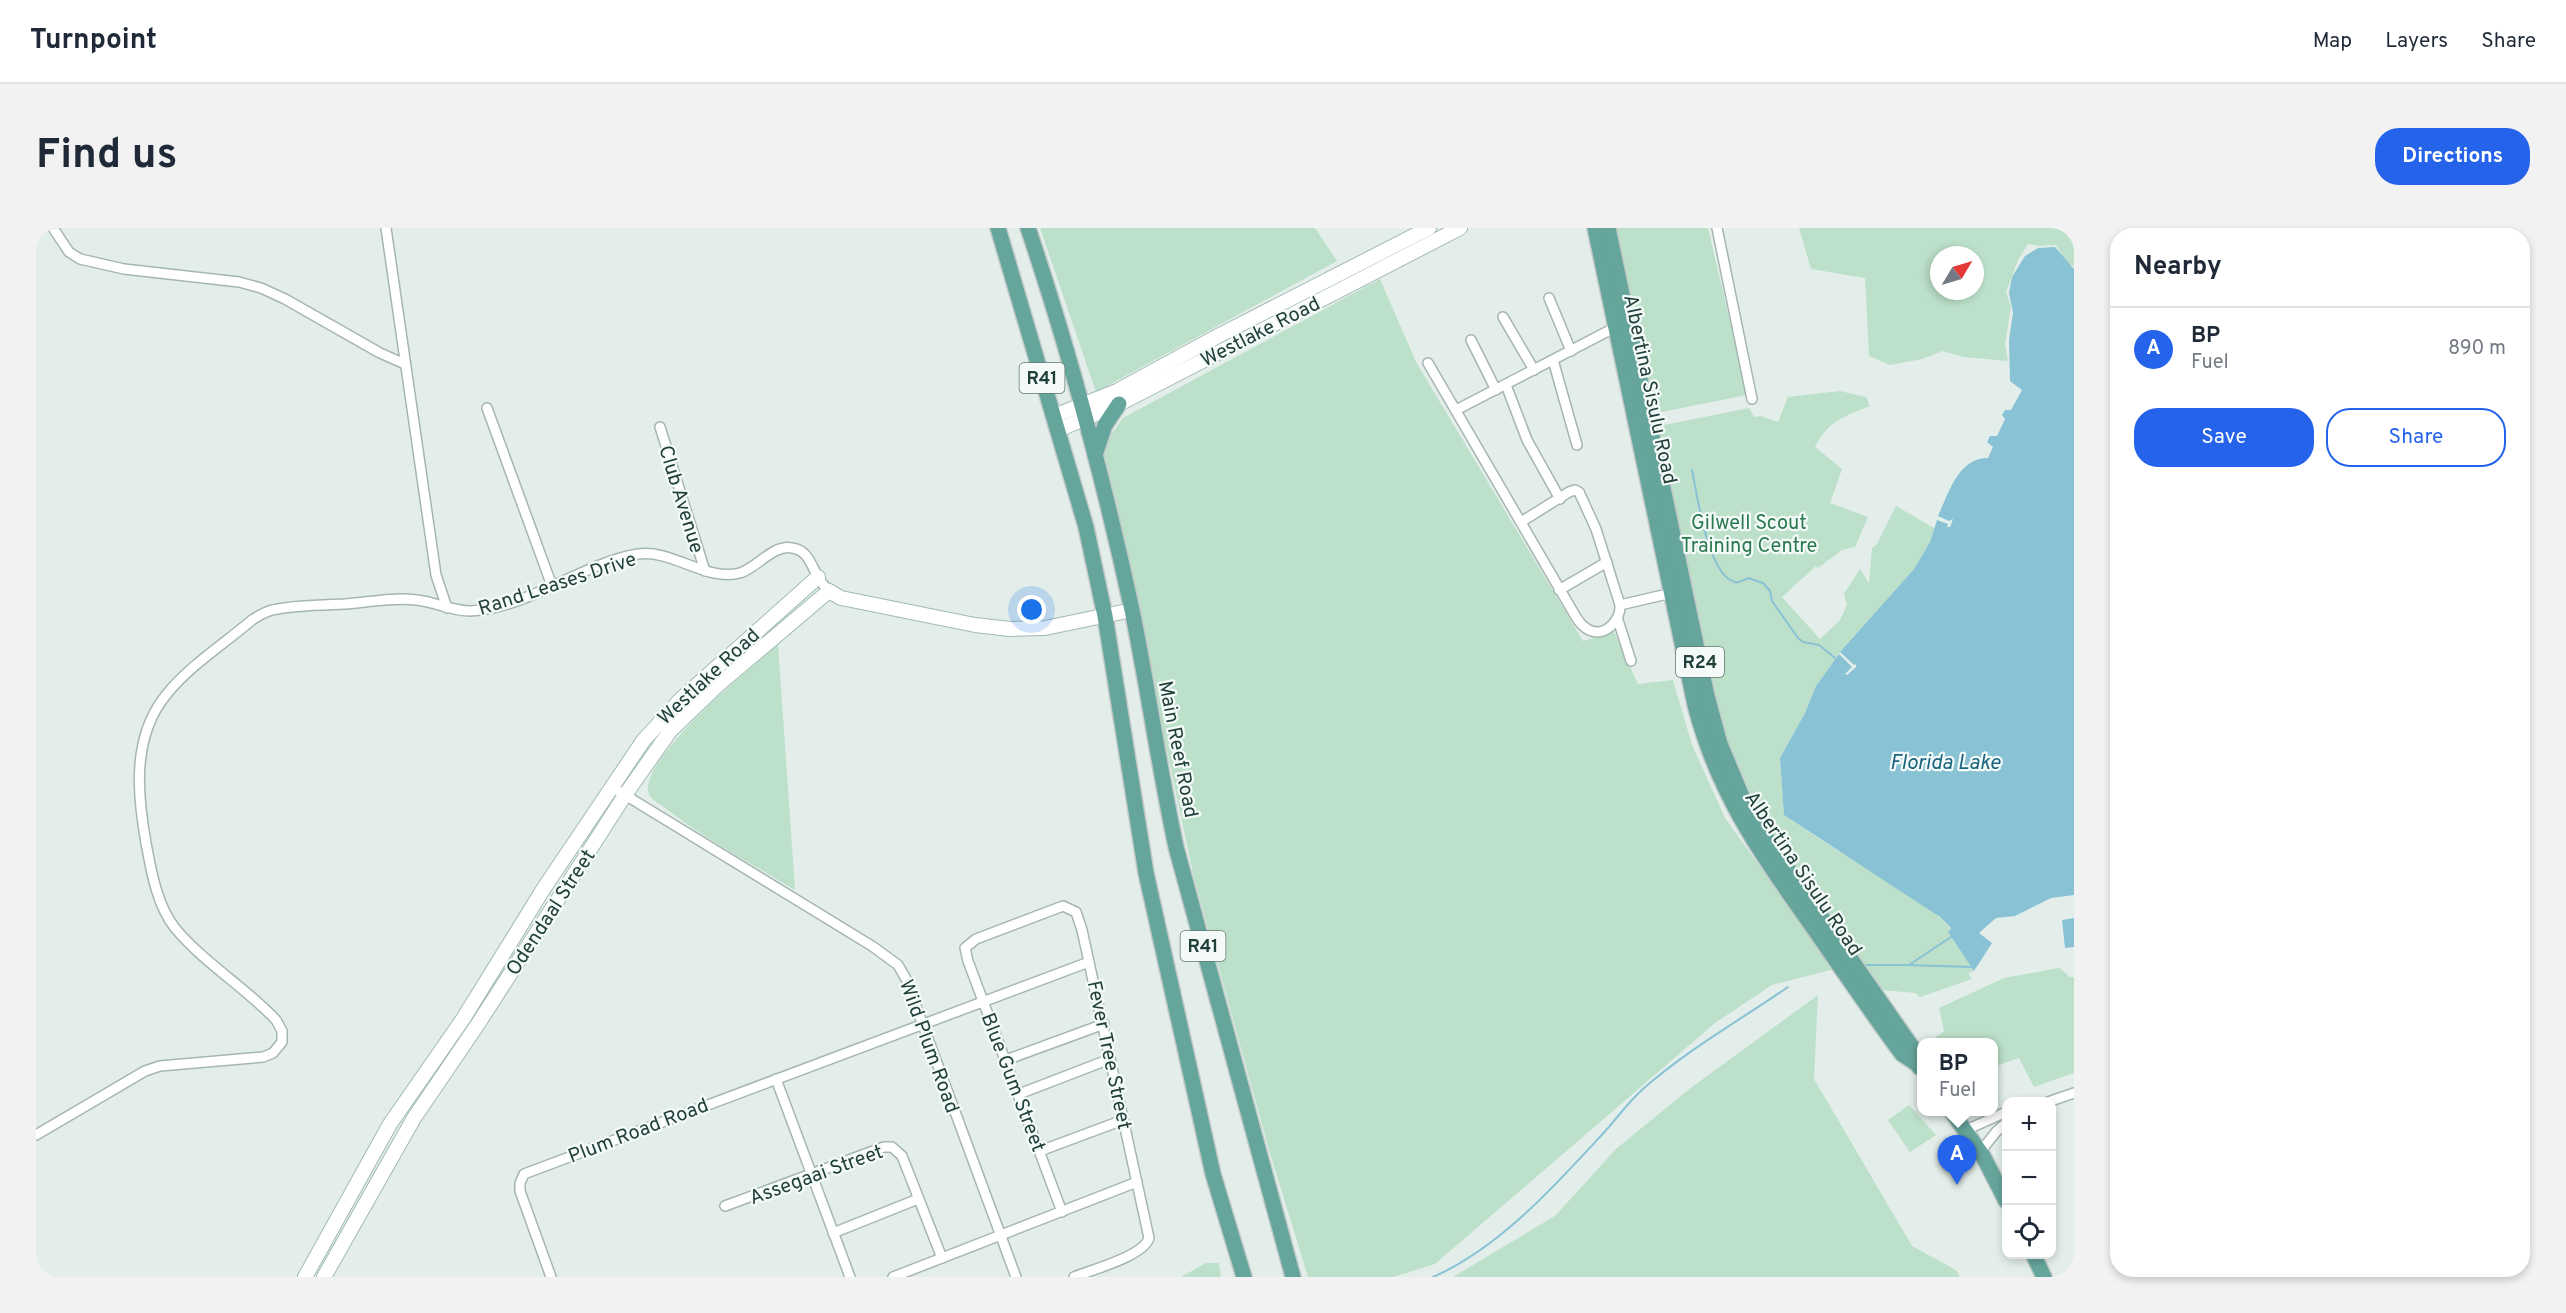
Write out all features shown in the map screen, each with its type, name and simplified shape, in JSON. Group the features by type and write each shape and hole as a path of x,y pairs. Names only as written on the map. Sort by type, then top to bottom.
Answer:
{"main road":[{"name":"R41","path":"998,228 1086,527 1105,616 1146,873 1214,1174 1244,1277"},
{"name":"Main Reef Road","path":"1028,228 1084,412 1132,610 1176,847 1293,1277"},
{"name":"Albertina Sisulu Road","path":"1595,228 1679,592"},
{"name":"Albertina Sisulu Road","path":"1608,228 1679,592 1701,728 1727,795 1763,854 1887,1034 1902,1053 1917,1064"},
{"path":"1095,457 1105,425 1119,404"},
{"path":"1955,1116 1980,1152 2002,1192"},
{"path":"2035,1259 2044,1277"}],"street":[{"path":"53,228 69,252 80,260 124,269 239,282 261,288 285,298 380,353 405,364"},
{"path":"386,228 436,575 447,608"},
{"name":"Westlake Road","path":"1056,423 1084,412 1119,404 1460,228"},
{"path":"1717,228 1752,399"},
{"name":"Westlake Road","path":"1084,412 1218,336 1421,230"},
{"path":"1549,298 1571,351"},
{"path":"1503,317 1534,370"},
{"path":"1456,410 1616,327"},
{"path":"1471,340 1496,390"},
{"path":"1553,360 1577,445"},
{"path":"1428,363 1576,617 1588,630 1601,631 1618,620"},
{"path":"1506,385 1527,440 1560,499"},
{"path":"487,408 552,586"},
{"name":"Club Avenue","path":"660,427 705,571"},
{"path":"1521,522 1573,491 1581,494 1596,529 1620,604 1618,620 1631,661"},
{"name":"Rand Leases Drive","path":"36,1136 145,1071 160,1066 263,1057 273,1053 282,1042 281,1027 268,1011 195,948 168,918 157,887 138,801 138,781 147,733 153,715 167,694 252,620 271,610 400,599 418,600 469,611 491,608 600,566 639,554 686,562 705,571 727,574 740,573 784,547 793,548 803,552 829,591"},
{"path":"1559,590 1607,562"},
{"name":"Westlake Road","path":"612,787 658,722 818,577"},
{"path":"829,591 841,598 975,625 1010,629 1045,628 1132,610"},
{"name":"Odendaal Street","path":"324,1277 414,1119 625,795 670,731 690,710 829,591"},
{"path":"1620,604 1679,592"},
{"name":"Odendaal Street","path":"304,1277 390,1124 463,1018 544,888 612,787"},
{"name":"Wild Plum Road","path":"612,787 729,857 894,962 906,979 1016,1277"},
{"name":"Fever Tree Street","path":"965,953 965,948 971,940 1062,906 1072,909 1078,916 1104,1024 1148,1230 1148,1244 1138,1252 1074,1277"},
{"name":"Blue Gum Street","path":"965,953 1062,1212"},
{"name":"Plum Road Road","path":"551,1277 520,1191 520,1183 524,1174 1089,962"},
{"path":"1006,1060 1104,1024"},
{"path":"1019,1094 1110,1059"},
{"path":"776,1079 850,1277"},
{"path":"2056,1099 2074,1093"},
{"path":"1966,1130 1998,1116"},
{"path":"1040,1151 1123,1120"},
{"path":"1980,1152 2002,1127"},
{"name":"Assegaai Street","path":"725,1206 884,1147 892,1147 902,1156 942,1258"},
{"path":"893,1277 1137,1182"},
{"path":"834,1233 918,1198"}],"green space":[{"path":"1040,228 1315,228 1337,261 1096,392"},
{"path":"1615,228 1708,228 1747,395 1656,413"},
{"path":"1799,228 2074,228 2074,266 2067,263 2056,245 2028,244 2018,260 2006,292 2011,307 2005,344 2008,361 1963,357 1943,351 1922,359 1890,365 1869,356 1865,278 1811,269"},
{"path":"1380,279 1416,362 1583,641 1614,632 1638,684 1673,680 1692,745 1725,818 1834,969 1772,985 1715,1023 1435,1264 1393,1277 1308,1277 1269,1150 1194,878 1105,456 1106,442 1123,418"},
{"name":"Gilwell Scout Training Centre","path":"1840,391 1866,397 1870,406 1837,421 1825,431 1815,447 1842,469 1830,503 1868,517 1855,547 1842,550 1818,568 1816,566 1782,597 1820,639 1840,620 1847,605 1844,594 1860,569 1869,583 1872,548 1877,544 1896,506 1934,528 1930,542 1914,569 1840,652 1816,686 1805,713 1780,758 1784,815 1915,898 1950,928 1948,932 1974,971 1968,973 1972,979 1920,997 1916,993 1880,990 1766,828 1721,727 1659,426 1749,408 1754,417 1760,416 1778,422 1788,397"},
{"path":"778,644 795,890 695,830 650,796 649,781 659,762 676,739 722,693"},
{"path":"2059,968 2070,977 2074,977 2074,1073 2034,1087 2019,1058 1998,1065 1998,1038 1935,1038 1944,1031 1939,1008 2004,978"},
{"path":"1818,995 1814,1079 1912,1246 1956,1270 1960,1277 1453,1277 1555,1216 1616,1149 1688,1090"},
{"path":"1909,1105 1936,1135 1910,1152 1888,1120"},
{"path":"1206,1263 1219,1263 1221,1277 1181,1277"}],"water":[{"name":"Florida Lake","path":"2055,247 2074,269 2074,895 2051,898 2015,916 1996,918 1979,933 1992,943 1974,971 1948,932 1951,928 1940,917 1784,815 1780,758 1805,713 1816,686 1839,654 1852,667 1845,674 1847,675 1856,667 1856,664 1854,665 1840,652 1914,569 1930,542 1937,520 1950,527 1953,519 1949,521 1938,516 1956,478 1969,464 1988,458 1993,447 1987,442 1990,436 1997,436 2005,419 2002,415 2005,410 2011,410 2022,390 2010,381 2009,340 2013,313 2009,293 2012,277 2025,256 2038,248"},
{"path":"2074,918 2074,947 2065,948 2062,920"}],"waterway":[{"path":"1692,470 1705,533 1718,565 1726,576 1735,582 1748,578 1763,583 1770,591 1772,601 1798,638 1803,642 1819,645 1835,658"},
{"path":"1865,965 1909,965 1951,937"},
{"path":"1909,965 1972,967"},
{"path":"1433,1277 1479,1251 1522,1217 1603,1134 1637,1095 1660,1075 1696,1048 1788,987"}],"place":[{"name":"BP","path":"1957,1185"}]}
